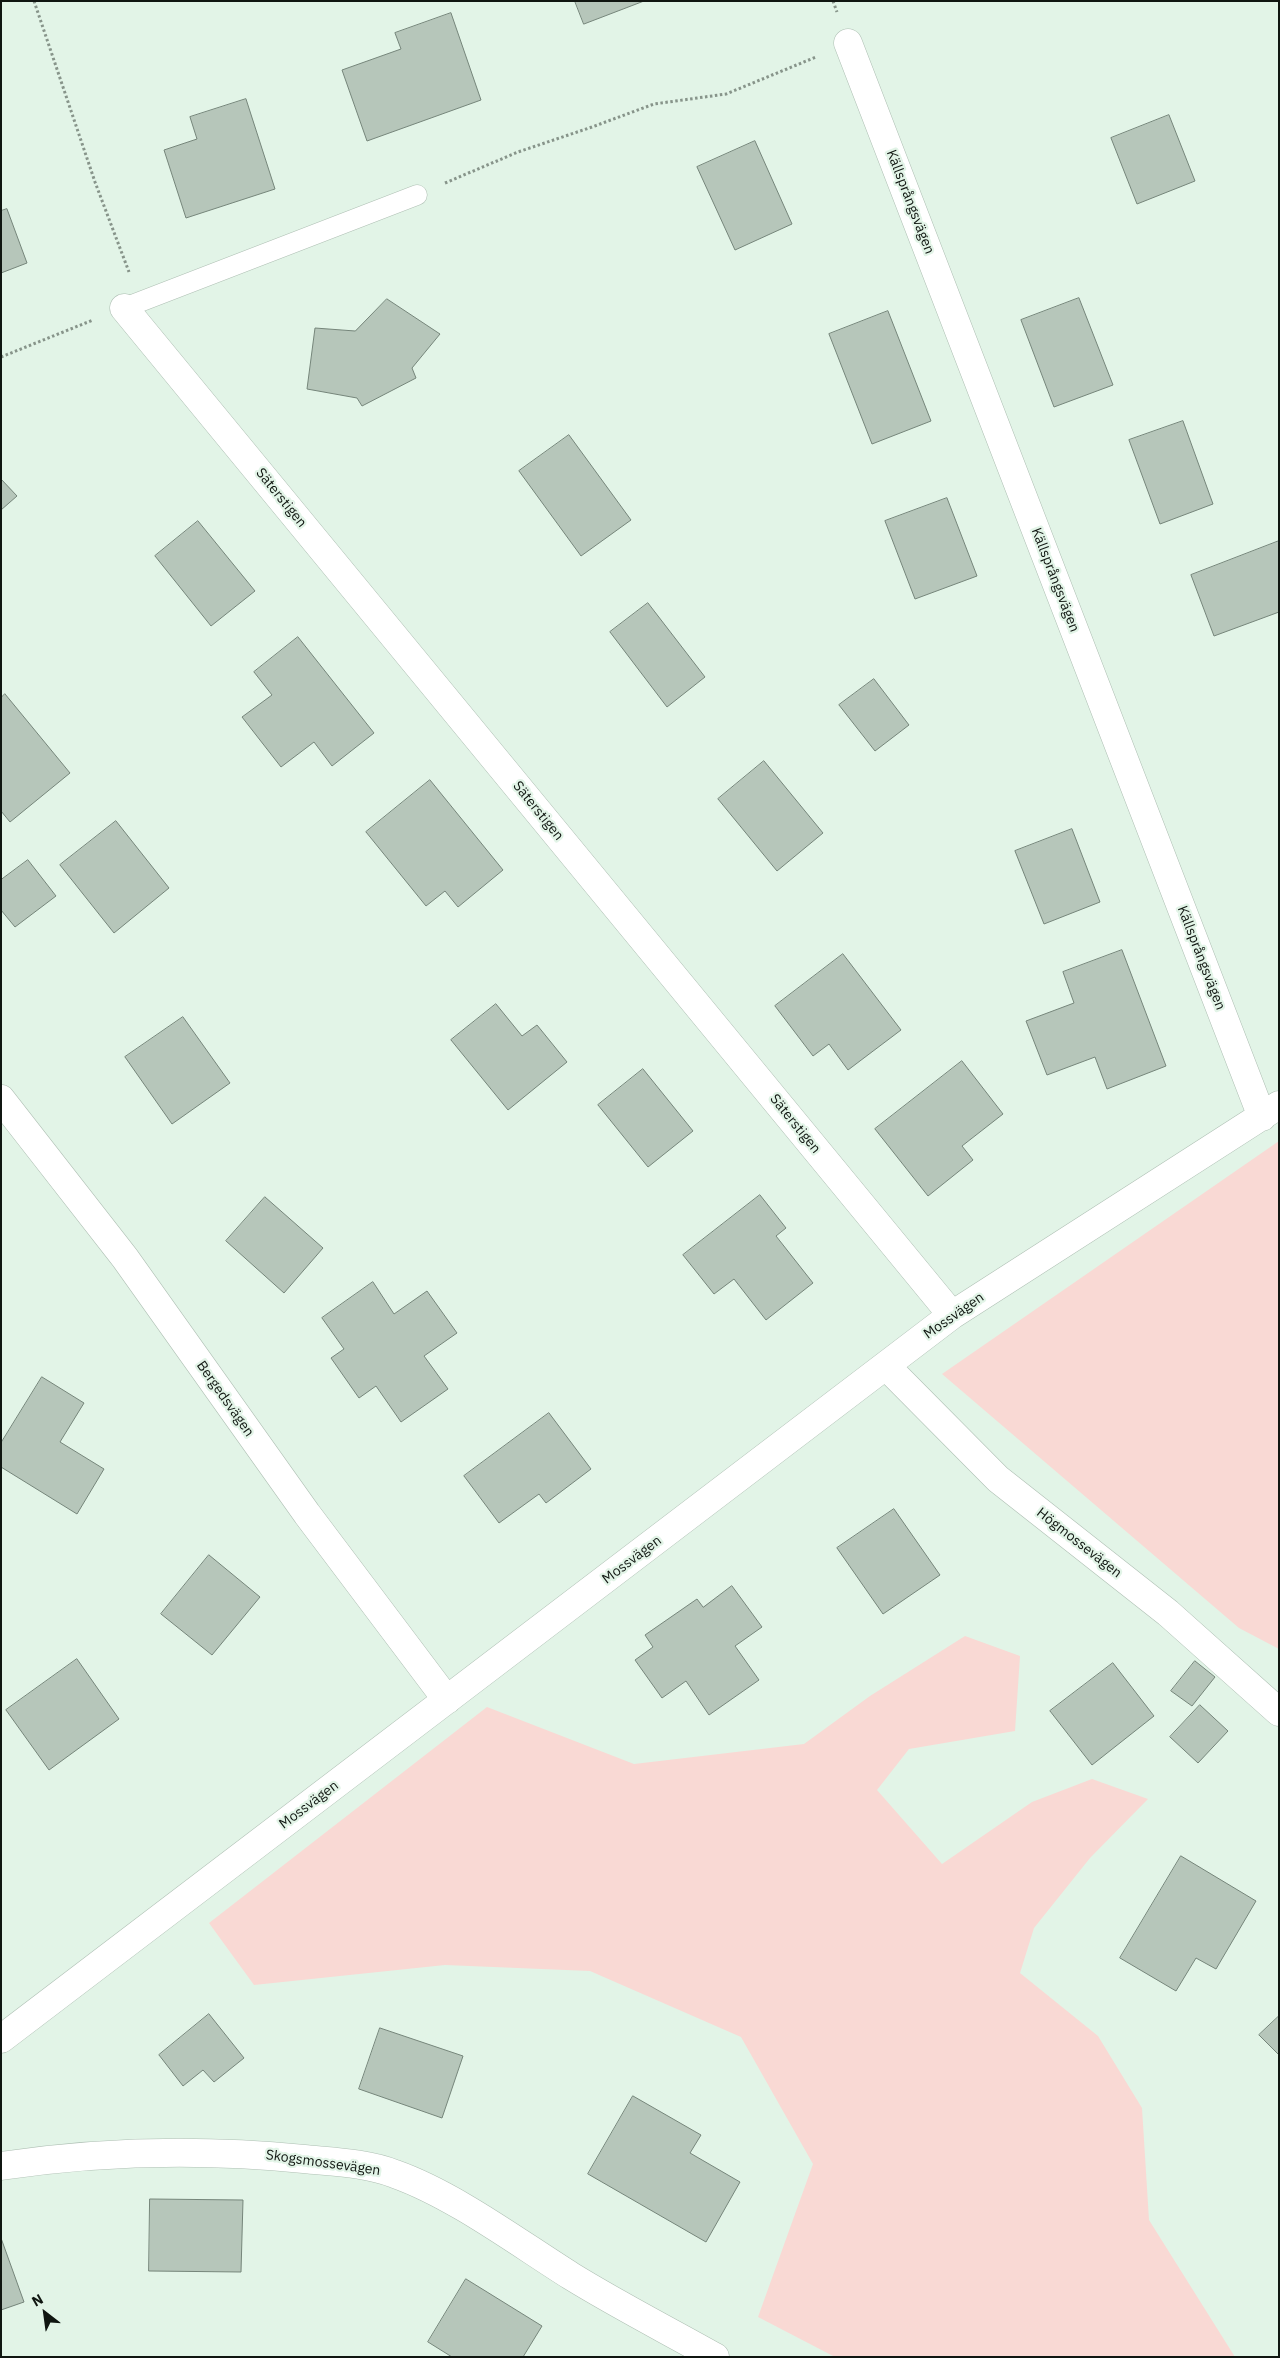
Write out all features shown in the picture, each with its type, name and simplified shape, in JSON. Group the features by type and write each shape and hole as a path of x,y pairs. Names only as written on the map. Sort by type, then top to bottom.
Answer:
{"street":[{"name":"Källsprångsvägen","path":"848,44 1270,1111"},
{"name":"Säterstigen","path":"132,304 952,1315"},
{"name":"Bergedsvägen","path":"1,1099 125,1258 307,1514 447,1700"},
{"name":"Mossvägen","path":"1,2040 952,1315 1270,1111"},
{"name":"Högmossevägen","path":"886,1366 998,1479 1168,1613 1279,1712"},
{"name":"Skogsmossevägen","path":"1,2166 44,2160 125,2154 246,2153 343,2163 394,2173 442,2195 577,2280 716,2357"}],"lane":[{"path":"132,304 417,196"}],"path":[{"path":"1,357 132,304 96,182 34,1"},
{"path":"417,196 518,152 592,128 654,104 726,94 848,44"}],"shaded area":[{"path":"1279,1141 1279,1649 1239,1628 942,1374"},
{"path":"965,1636 1020,1656 1015,1731 909,1749 877,1790 942,1864 1032,1802 1092,1779 1148,1799 1090,1858 1034,1928 1020,1973 1098,2036 1142,2108 1149,2220 1235,2357 835,2357 758,2317 813,2164 741,2037 590,1971 445,1965 254,1985 209,1923 487,1707 634,1764 804,1744 870,1696"}],"building":[{"path":"575,1 644,1 584,24"},
{"path":"451,13 481,100 367,141 342,70 401,49 395,33"},
{"path":"246,99 275,189 186,218 164,150 197,139 190,117"},
{"path":"1169,115 1195,181 1137,204 1111,138"},
{"path":"755,141 792,224 735,250 697,167"},
{"path":"7,209 27,263 1,273 1,211"},
{"path":"1079,298 1113,385 1054,407 1021,320"},
{"path":"387,299 440,334 412,368 416,378 362,406 357,398 307,389 315,328 355,331"},
{"path":"888,311 931,421 872,444 829,334"},
{"path":"1183,421 1213,504 1160,524 1129,440"},
{"path":"569,435 631,520 581,556 519,471"},
{"path":"1,479 17,496 1,510"},
{"path":"947,498 977,576 915,599 885,521"},
{"path":"198,521 255,591 211,626 155,556"},
{"path":"1279,541 1279,612 1214,636 1191,575"},
{"path":"648,603 705,677 667,707 610,632"},
{"path":"298,637 374,733 332,766 314,742 281,767 242,717 272,695 254,672"},
{"path":"874,679 909,725 875,751 839,705"},
{"path":"5,694 70,773 10,822 1,811 1,698"},
{"path":"764,761 823,833 777,871 718,799"},
{"path":"430,780 503,870 458,907 445,891 426,906 366,832"},
{"path":"116,821 169,888 114,933 60,865"},
{"path":"1072,829 1100,902 1044,924 1015,851"},
{"path":"28,860 56,896 15,927 1,910 1,880"},
{"path":"1122,950 1166,1066 1107,1089 1095,1057 1047,1075 1026,1021 1074,1003 1063,972"},
{"path":"843,954 901,1030 848,1070 829,1044 813,1056 775,1006"},
{"path":"496,1004 522,1036 537,1025 567,1062 508,1110 451,1040"},
{"path":"183,1017 230,1083 172,1124 125,1057"},
{"path":"962,1061 1003,1114 962,1146 973,1160 928,1196 875,1129"},
{"path":"643,1069 693,1131 648,1167 598,1105"},
{"path":"760,1195 786,1228 776,1236 813,1283 766,1320 734,1279 714,1294 683,1255"},
{"path":"265,1197 323,1248 284,1293 226,1241"},
{"path":"373,1282 394,1314 427,1291 457,1333 424,1356 448,1389 401,1422 376,1386 359,1398 331,1358 344,1349 322,1318"},
{"path":"42,1377 84,1403 60,1442 104,1469 77,1514 1,1467 1,1443"},
{"path":"549,1413 591,1469 546,1503 539,1494 499,1523 464,1476"},
{"path":"894,1509 940,1575 883,1614 837,1548"},
{"path":"209,1555 260,1597 212,1655 161,1614"},
{"path":"732,1586 762,1627 735,1646 759,1680 709,1715 686,1681 662,1698 635,1660 653,1647 645,1635 697,1599 703,1607"},
{"path":"77,1659 119,1719 49,1770 6,1710"},
{"path":"1195,1661 1215,1677 1192,1706 1171,1691"},
{"path":"1113,1663 1154,1716 1092,1765 1050,1711"},
{"path":"1200,1705 1228,1731 1198,1763 1170,1737"},
{"path":"1181,1856 1256,1901 1216,1969 1196,1958 1176,1991 1120,1958"},
{"path":"209,2014 244,2058 214,2082 203,2070 183,2086 159,2055"},
{"path":"1279,2016 1279,2055 1259,2035"},
{"path":"380,2028 463,2056 442,2118 359,2089"},
{"path":"633,2096 701,2135 690,2153 740,2182 706,2242 588,2174"},
{"path":"150,2199 243,2200 241,2272 149,2271"},
{"path":"1,2238 24,2302 1,2310"},
{"path":"466,2279 542,2326 523,2357 452,2357 428,2342"}]}
